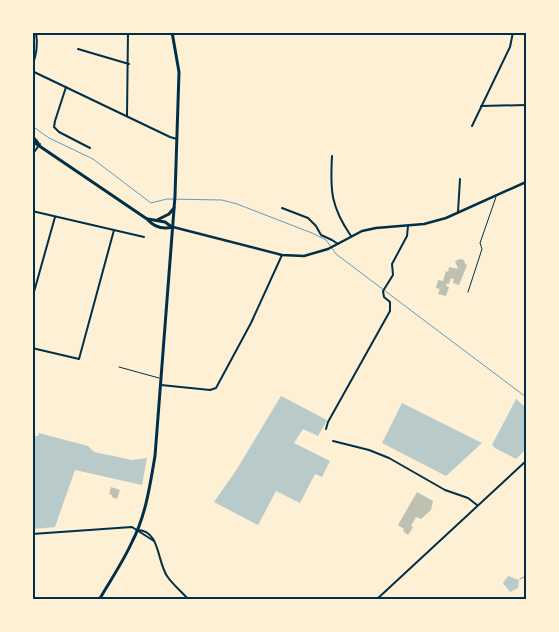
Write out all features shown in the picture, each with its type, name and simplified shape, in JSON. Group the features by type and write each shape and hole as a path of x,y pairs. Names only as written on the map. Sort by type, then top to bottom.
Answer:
{"main road":[{"path":"99,600 138,530 150,490 155,451 175,202 179,72 172,32"},
{"path":"32,136 39,144"},
{"path":"32,141 39,144 152,224 160,228 173,228"},
{"path":"157,220 169,214 174,207"},
{"path":"147,219 168,223 173,228"}],"street":[{"path":"32,66 36,58 38,43 36,32"},
{"path":"127,116 128,32"},
{"path":"472,126 510,47 513,32"},
{"path":"78,49 129,64"},
{"path":"32,71 177,139"},
{"path":"66,87 54,127 59,132 90,148"},
{"path":"480,106 526,105"},
{"path":"32,154 39,144"},
{"path":"332,156 330,184 332,195 341,222 351,236"},
{"path":"458,214 460,179"},
{"path":"173,228 282,255 304,256 328,249 362,231 434,222 458,214 526,182"},
{"path":"282,208 308,218 321,235 338,244"},
{"path":"32,211 144,237"},
{"path":"32,299 55,216"},
{"path":"326,429 328,422 390,311 390,302 384,297 383,291 393,275 392,264 406,236 408,226"},
{"path":"32,348 79,359 114,230"},
{"path":"160,385 210,390 216,388 252,322 282,255"},
{"path":"333,441 369,450 389,458 445,490 468,498 477,505"},
{"path":"376,600 526,461"},
{"path":"32,534 132,527 154,541"},
{"path":"138,530 149,533 154,541 167,576 189,600"}],"lane":[{"path":"468,292 482,249 480,243 496,196"},
{"path":"119,367 161,379"}],"shaded area":[{"path":"281,396 327,420 318,436 303,429 294,443 330,461 322,477 315,474 300,503 276,491 258,525 214,502 237,469"},
{"path":"516,399 526,408 526,449 516,459 492,445"},
{"path":"402,403 482,443 446,476 382,443"},
{"path":"39,433 88,446 94,452 132,460 147,458 142,485 75,470 55,527 33,529 33,436 38,436"},
{"path":"508,576 519,580 518,588 510,592 503,583"}],"building":[{"path":"464,260 467,265 459,285 453,283 454,279 451,278 446,286 449,287 446,296 438,294 440,289 436,288 438,280 443,281 449,267 458,269 455,261"},
{"path":"111,487 120,490 117,499 109,494"},
{"path":"417,492 433,501 431,510 421,519 416,517 408,535 398,525"}],"waterway":[{"path":"32,126 49,138 93,159 151,203 167,199 222,200 237,204 326,240 336,254 526,397"},
{"path":"520,579 526,576"}]}
